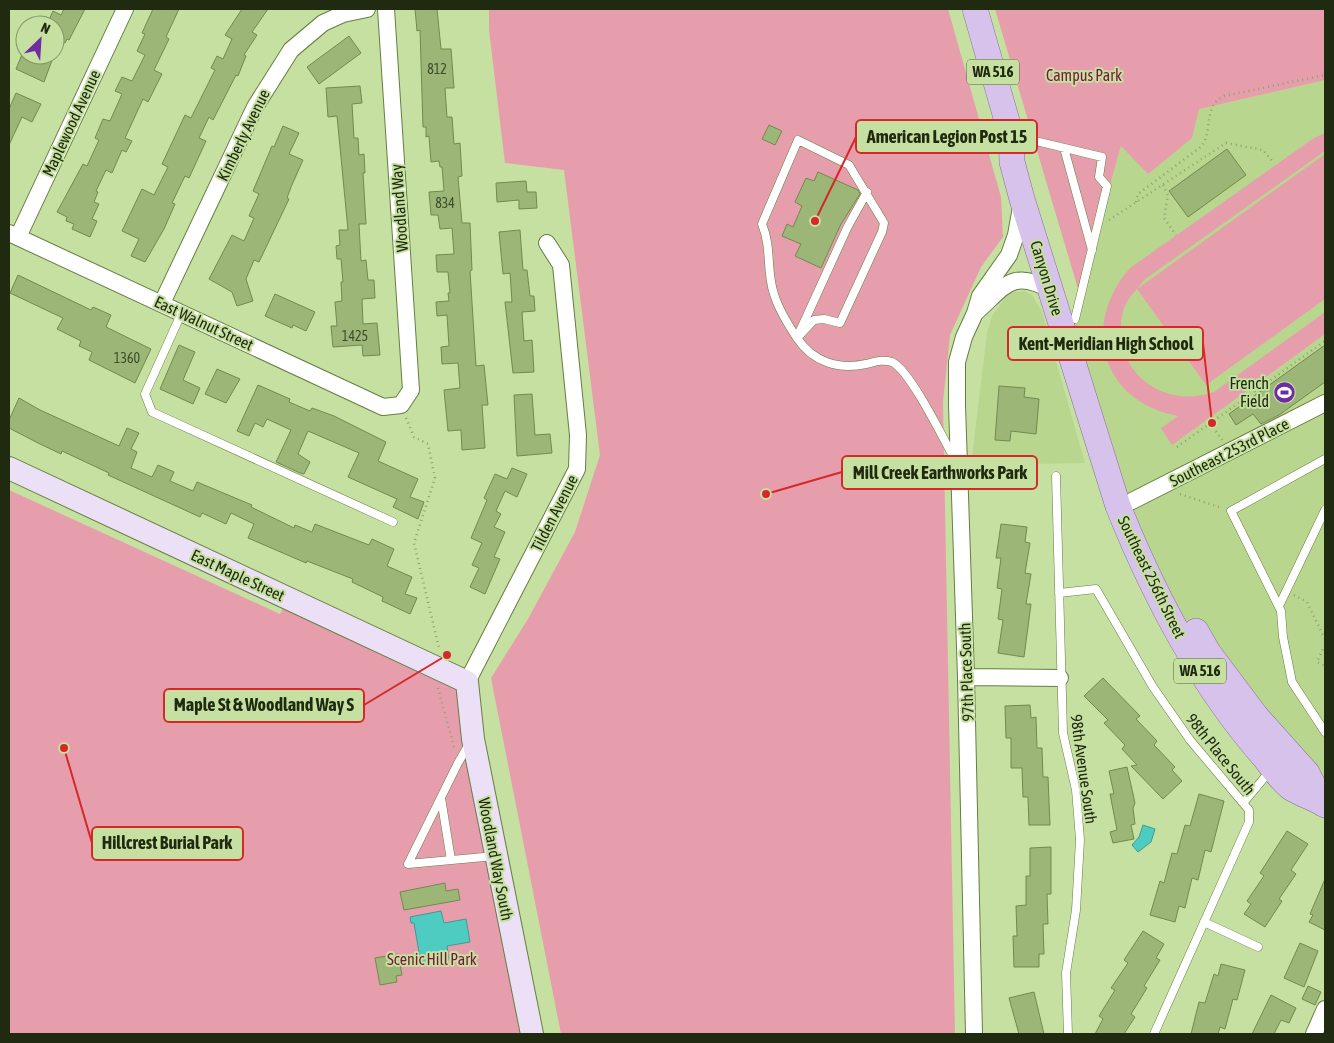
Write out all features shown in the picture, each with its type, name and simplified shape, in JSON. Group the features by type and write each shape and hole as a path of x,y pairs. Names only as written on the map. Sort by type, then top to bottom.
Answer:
{"main road":[{"name":"Canyon Drive","path":"975,9 1011,135 1012,162 1022,199 1051,290 1125,503"},
{"name":"Canyon Drive","path":"1011,135 1027,160 1075,319 1125,503"},
{"name":"Southeast 256th Street","path":"1125,503 1158,598 1196,665 1240,731 1290,788 1324,804"},
{"name":"Southeast 256th Street","path":"1125,503 1146,536 1171,589 1208,652 1256,716 1307,773 1324,804"}],"street":[{"name":"Maplewood Avenue","path":"13,235 125,9"},
{"name":"Kimberly Avenue","path":"162,303 255,107 291,50 323,23 343,14 367,9"},
{"name":"Woodland Way","path":"386,9 411,390 401,405"},
{"name":"97th Place South","path":"974,1034 966,677 958,466 957,362 964,337 975,313 980,296 1009,255 1016,235 1022,199"},
{"name":"East Walnut Street","path":"13,235 182,312 382,407 401,405"},
{"name":"Tilden Avenue","path":"467,682 577,470 578,435 561,265 547,243"},
{"name":"97th Place South","path":"975,313 999,292 1017,280 1025,278 1036,281 1051,290"},
{"name":"Southeast 253rd Place","path":"1125,503 1325,403"},
{"name":"East Maple Street","path":"9,468 467,682"},
{"path":"966,677 1060,678"},
{"name":"Woodland Way South","path":"467,682 472,738 494,856 532,1034"},
{"path":"1314,1034 1325,1009"}],"lane":[{"path":"1011,135 1102,157 1099,177 1107,186 1075,319"},
{"path":"797,338 814,320 824,319 840,323 882,232 884,222 849,165 798,140 762,224 768,238 773,294 797,338 808,351 832,365 846,367 881,360 893,363 912,383 958,466"},
{"path":"1064,148 1092,251"},
{"path":"797,338 848,226 867,192"},
{"path":"182,312 145,394 152,412 393,522"},
{"path":"1325,459 1231,511 1279,606 1292,682 1325,732"},
{"name":"98th Avenue South","path":"1056,476 1060,678 1063,733 1076,790 1080,840 1076,910 1066,973 1068,1034"},
{"path":"1279,606 1325,510"},
{"name":"98th Place South","path":"1059,593 1096,589 1153,687 1190,740 1249,810 1249,822 1154,1034"},
{"path":"472,738 408,864 494,856"},
{"path":"1244,802 1273,768"},
{"path":"441,798 451,860"},
{"path":"1204,922 1258,947"}],"path":[{"path":"1136,202 1138,194 1202,146 1207,139 1210,111 1216,100 1224,96 1325,74"},
{"path":"1098,228 1226,143 1263,150 1274,162"},
{"path":"1163,185 1168,195 1164,218 1176,235"},
{"path":"1177,447 1325,341"},
{"path":"1210,423 1230,452"},
{"path":"1159,487 1231,511"},
{"path":"1286,591 1307,602 1325,639"},
{"path":"1325,645 1317,662 1325,666"}],"shaded area":[{"path":"1325,80 1325,805 1164,595 1071,341 1098,228 1127,125"},
{"path":"1024,291 1032,295 1042,312 1085,463 971,465 987,333 992,316 1004,299 1013,292"}],"green space":[{"path":"489,9 948,9 1001,197 1003,237 981,267 950,335 943,402 955,1034 561,1034 491,678 528,619 575,532 600,455 564,170 505,163 489,30"},
{"name":"Campus Park","path":"995,9 1325,9 1325,80 1199,109 1192,138 1148,174 1121,146 1098,228 1081,299"},
{"path":"1325,133 1325,151 1144,280 1130,297 1121,323 1122,342 1127,358 1136,372 1148,383 1162,391 1179,396 1196,396 1214,392 1325,312 1325,334 1172,445 1161,428 1178,416 1152,408 1131,395 1116,378 1106,358 1103,336 1106,313 1115,290 1130,268 1314,138"},
{"path":"1325,154 1325,299 1206,385 1137,289"},
{"name":"Scenic Hill Park","path":"9,490 280,614 289,599 467,682 524,1034 9,1034"}],"water":[{"path":"1143,825 1155,829 1151,842 1138,852 1132,845 1139,837"},
{"path":"441,911 444,923 466,919 470,942 447,946 449,959 418,965 417,959 420,958 414,923 411,923 410,917"}],"building":[{"path":"64,9 85,9 69,40 67,39 65,43 65,15 61,15"},
{"path":"153,9 179,9 166,37 169,39 154,70 162,74 148,102 143,99 125,138 132,141 126,152 122,150 112,173 106,170 96,191 98,192 94,202 99,204 92,219 97,221 90,237 72,229 74,224 66,221 67,217 57,212 83,164 87,166 99,140 95,138 103,119 110,121 122,94 115,91 122,77 132,81 145,55 137,51 145,34 142,33"},
{"path":"242,9 268,9 252,32 257,35 244,55 246,56 238,76 236,75 213,120 209,117 199,138 206,141 189,178 185,176 172,203 175,204 164,229 145,262 131,256 139,239 122,231 142,189 154,195 168,167 162,164 185,115 191,118 215,70 211,68 217,56 223,59 232,39 225,35"},
{"path":"415,9 437,9 441,49 451,49 454,88 445,88 447,117 452,117 454,144 460,143 462,176 458,177 462,223 470,223 472,270 470,271 476,366 484,365 488,405 482,405 485,448 462,450 461,430 448,431 444,390 460,388 458,363 442,364 441,347 449,346 447,315 437,316 436,302 449,301 448,293 450,293 448,272 437,272 436,255 454,254 452,228 440,229 438,215 431,215 429,192 444,191 442,167 440,167 439,161 431,162 429,136 426,137 426,127 423,127 420,30 417,31"},
{"path":"53,11 61,15 51,15"},
{"path":"349,36 361,53 319,84 307,67"},
{"path":"18,65 50,65 44,82 16,69"},
{"path":"360,86 362,103 352,104 354,138 358,138 359,155 364,154 365,173 363,173 366,224 359,224 361,261 366,260 368,280 374,280 375,298 362,299 363,324 377,323 380,355 363,356 362,345 333,347 331,326 337,326 335,302 342,301 341,282 343,282 341,259 337,259 336,246 340,245 339,230 348,230 337,116 328,117 326,88"},
{"path":"16,93 41,104 32,122 22,117 9,145 9,109"},
{"path":"769,125 782,131 775,145 762,139"},
{"path":"283,126 299,133 289,154 303,160 287,198 289,199 259,262 254,260 246,279 253,301 237,306 232,292 209,279 232,235 244,241 254,218 249,216 259,194 253,191 272,146 274,147"},
{"path":"1227,149 1246,175 1188,217 1169,191"},
{"path":"818,172 858,190 860,194 841,224 821,268 795,256 801,244 782,236 787,224 793,227 802,206 795,202 806,178 814,181"},
{"path":"526,181 527,192 536,192 537,208 519,209 519,200 497,202 496,183"},
{"path":"520,230 523,270 527,270 530,296 534,296 535,311 522,312 524,341 532,340 534,372 513,373 505,302 512,302 510,273 503,274 499,232"},
{"path":"18,275 91,310 93,307 111,315 106,327 151,349 135,383 89,360 92,352 79,346 81,341 57,329 63,318 10,293"},
{"path":"275,294 315,312 306,331 293,325 292,328 265,316"},
{"path":"179,345 195,352 183,380 200,388 193,404 160,389"},
{"name":"French Field","path":"1325,345 1325,382 1279,415 1261,424 1253,414 1236,425 1229,414"},
{"path":"217,369 240,379 226,403 205,394"},
{"path":"258,385 290,399 289,402 310,411 312,408 334,416 386,442 378,461 418,479 410,497 424,502 418,519 393,507 397,499 348,477 359,453 308,431 298,454 310,462 304,474 276,462 291,430 267,419 263,427 255,423 249,436 237,431"},
{"path":"999,386 1025,388 1024,397 1039,399 1036,434 1011,431 1010,441 995,440"},
{"path":"532,394 535,435 550,434 552,453 517,456 514,395"},
{"path":"19,398 40,410 119,446 127,428 139,433 131,449 137,452 131,468 152,477 158,465 174,472 170,481 193,491 197,482 252,505 251,507 294,528 295,525 312,532 315,524 369,545 372,539 394,549 387,566 412,577 405,594 417,598 410,614 382,601 383,597 352,582 353,579 307,561 306,563 248,538 254,524 231,513 226,524 202,513 200,517 108,475 109,473 62,451 61,454 9,428 9,420"},
{"path":"512,468 527,474 517,497 505,491 496,511 501,514 494,527 505,532 494,557 500,559 485,594 470,587 479,568 472,565 482,543 471,538 487,500 484,498 495,474 507,479"},
{"path":"1001,524 1027,527 1025,542 1030,543 1025,573 1031,574 1026,604 1031,604 1024,657 998,653 1003,620 998,619 1002,589 997,588 1001,558 996,558"},
{"path":"1103,678 1140,716 1136,719 1157,741 1154,745 1175,767 1172,770 1182,781 1163,799 1131,766 1137,765 1122,749 1125,745 1104,723 1108,720 1084,696"},
{"path":"1030,705 1031,718 1036,717 1037,748 1042,748 1043,777 1048,777 1050,825 1029,825 1028,797 1023,797 1022,768 1011,768 1011,738 1006,738 1005,706"},
{"path":"1127,767 1135,803 1133,808 1135,824 1131,825 1134,839 1113,843 1110,832 1117,830 1110,794 1114,794 1109,771"},
{"path":"1199,794 1224,801 1211,852 1205,850 1198,880 1192,878 1185,908 1179,906 1175,922 1150,915 1160,881 1164,883 1172,853 1177,854 1185,825 1190,826"},
{"path":"1287,831 1308,844 1291,870 1296,874 1279,899 1282,901 1265,927 1244,914 1251,904 1247,901 1264,876 1260,873"},
{"path":"1051,847 1051,894 1047,894 1048,924 1043,924 1044,954 1039,954 1039,967 1014,967 1013,936 1017,936 1016,906 1026,905 1026,876 1030,876 1030,848"},
{"path":"1325,879 1325,930 1309,922 1313,915 1310,914"},
{"path":"445,883 446,891 458,889 460,900 404,910 400,892"},
{"path":"1143,931 1164,944 1156,958 1160,960 1144,986 1147,988 1131,1014 1135,1017 1124,1034 1095,1034 1103,1019 1099,1016 1115,990 1111,988 1128,963 1124,960"},
{"path":"1300,943 1318,951 1304,987 1284,978"},
{"path":"398,954 402,975 396,976 397,982 380,985 375,958"},
{"path":"1221,964 1245,970 1237,1000 1233,999 1225,1029 1220,1027 1218,1034 1191,1034 1199,1002 1205,1003 1214,974 1218,976"},
{"path":"1308,986 1321,992 1315,1005 1302,999"},
{"path":"1034,992 1044,1034 1019,1034 1009,998"},
{"path":"1271,995 1296,1008 1289,1023 1281,1020 1274,1034 1252,1034"}],"place":[{"name":"American Legion Post 15","path":"815,221"},
{"name":"French Field","path":"1285,392"},
{"name":"Kent-Meridian High School","path":"1212,423"},
{"name":"Mill Creek Earthworks Park","path":"766,494"},
{"name":"Maple St & Woodland Way S","path":"447,655"},
{"name":"Hillcrest Burial Park","path":"64,748"}]}
